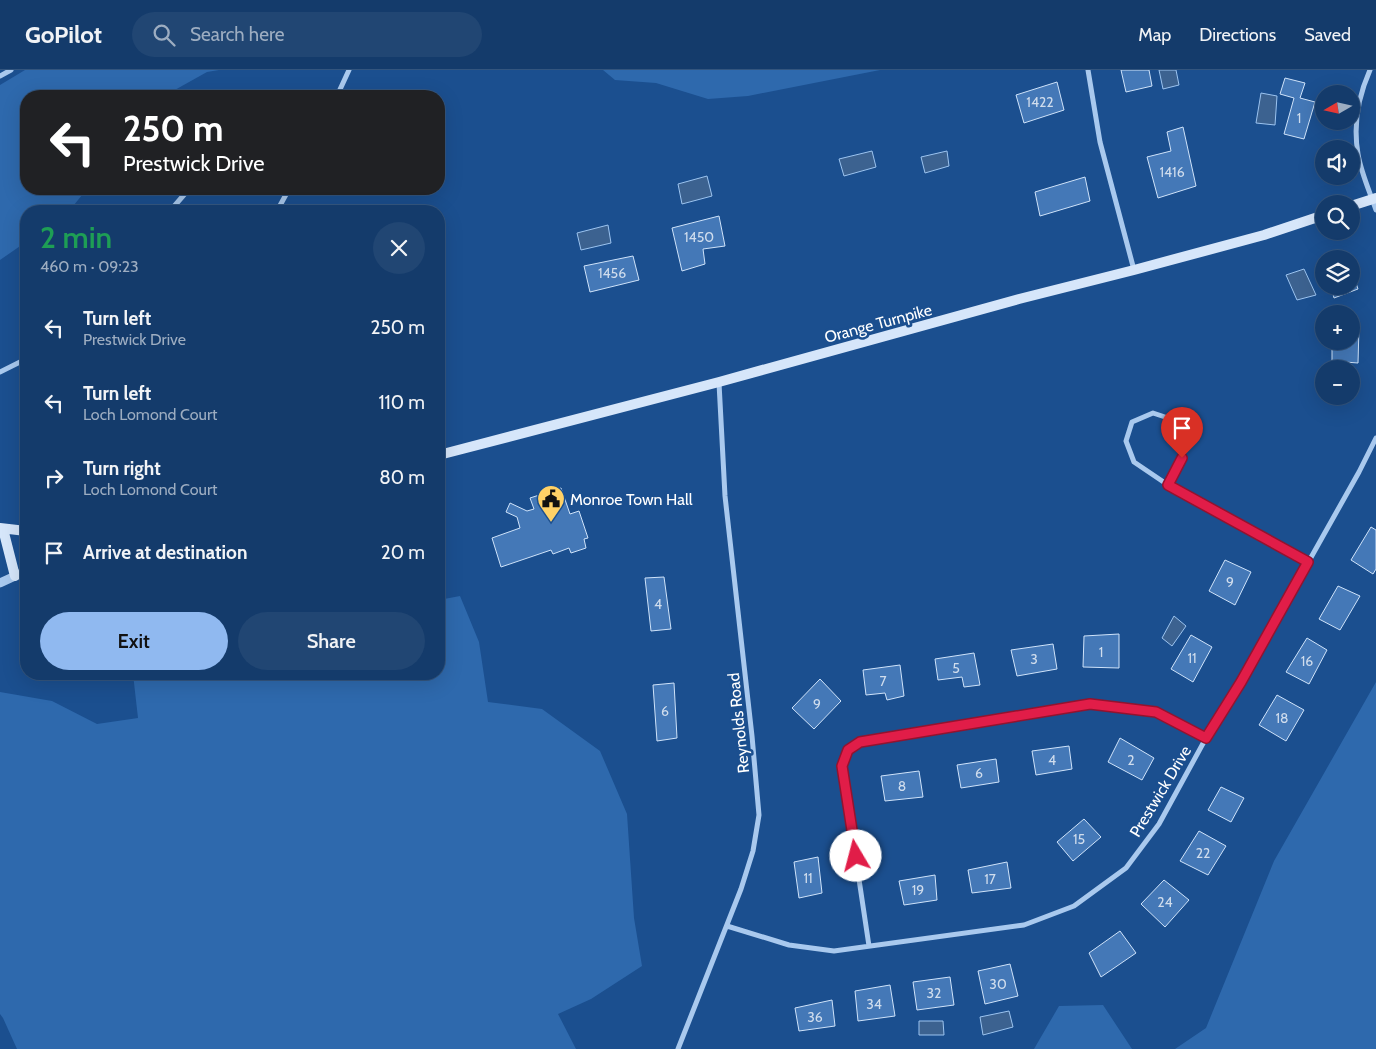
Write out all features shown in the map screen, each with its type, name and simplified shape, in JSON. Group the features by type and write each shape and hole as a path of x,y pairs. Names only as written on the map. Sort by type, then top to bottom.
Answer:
{"main road":[{"path":"1360,203 1374,198"},
{"name":"Orange Turnpike","path":"445,453 719,382 1019,299 1264,235 1315,218"},
{"path":"16,576 1,528 20,531"}],"street":[{"path":"0,76 11,70"},
{"path":"340,90 349,70"},
{"path":"1088,70 1100,142 1134,270"},
{"path":"1370,70 1362,89 1355,126 1358,155 1374,198 1376,210"},
{"path":"175,205 184,195"},
{"path":"0,372 20,362"},
{"name":"Reynolds Road","path":"678,1049 727,926 753,851 759,816 751,726 725,496 719,382"},
{"path":"1168,485 1182,458 1182,432 1168,418 1153,413 1132,422 1126,441 1134,462 1168,485 1308,562"},
{"name":"Prestwick Drive","path":"727,926 798,946 834,951 1024,925 1074,906 1126,868 1159,824 1206,738 1241,682 1359,472 1376,438"},
{"path":"0,583 20,574"},
{"path":"869,946 842,766 848,750 860,742 1090,704 1156,712 1206,738"}],"shaded area":[{"path":"25,70 219,70 207,72 175,90 20,90 20,195 82,195 74,205 20,205 20,246 0,260 0,85"},
{"path":"603,70 880,70 748,96 708,99 656,83 615,80"},
{"path":"1159,70 1176,70 1179,85 1163,89"},
{"path":"1261,93 1277,96 1275,125 1256,123"},
{"path":"872,151 876,167 844,176 839,159"},
{"path":"947,151 949,166 925,173 921,157"},
{"path":"707,176 712,196 682,204 678,184"},
{"path":"608,225 611,243 581,250 577,233"},
{"path":"1304,269 1316,295 1297,300 1286,275"},
{"path":"460,596 479,642 488,702 542,709 600,751 627,814 634,918 642,966 591,999 558,1014 576,1049 17,1049 0,1014 0,692 52,701 97,724 138,718 134,680 445,680 445,599"},
{"path":"1174,616 1186,626 1172,646 1162,638"},
{"path":"1376,682 1376,1049 1175,1049 1206,1028 1274,861"},
{"path":"1103,1005 1132,1049 1034,1049 1059,1006"},
{"path":"1009,1011 1013,1027 983,1035 980,1017"},
{"path":"919,1021 943,1021 944,1035 919,1035"}],"building":[{"path":"1121,70 1149,70 1152,86 1126,92"},
{"path":"1285,78 1305,83 1300,98 1315,102 1304,139 1284,134 1294,98 1280,94"},
{"path":"1057,82 1064,110 1024,123 1016,95"},
{"path":"1183,127 1196,186 1158,198 1147,157 1171,151 1167,132"},
{"path":"1085,177 1090,201 1040,216 1035,192"},
{"path":"719,216 725,246 703,249 705,264 682,271 672,228"},
{"path":"633,256 639,280 590,292 584,266"},
{"path":"1332,350 1358,350 1358,360 1332,360"},
{"name":"Monroe Town Hall","path":"561,488 570,514 579,511 588,538 584,539 586,548 571,553 569,548 553,554 551,550 501,567 492,538 520,528 517,517 506,512 510,503 527,511 534,509 530,498"},
{"path":"1371,527 1376,530 1376,569 1373,574 1351,560"},
{"path":"1225,560 1251,572 1235,605 1209,591"},
{"path":"664,577 671,629 651,631 645,578"},
{"path":"1338,586 1360,596 1340,630 1319,619"},
{"path":"1119,634 1119,668 1083,667 1084,636"},
{"path":"1191,635 1212,647 1193,682 1171,669"},
{"path":"1307,638 1327,650 1309,684 1286,672"},
{"path":"1053,644 1057,669 1017,676 1011,650"},
{"path":"974,653 980,685 964,687 962,677 938,680 935,659"},
{"path":"900,665 904,696 887,700 885,693 866,695 863,670"},
{"path":"820,679 841,701 814,729 792,708"},
{"path":"674,683 677,738 657,741 653,685"},
{"path":"1277,695 1304,710 1286,741 1259,725"},
{"path":"1120,738 1154,758 1142,780 1108,762"},
{"path":"1069,746 1072,769 1036,775 1032,751"},
{"path":"996,759 999,782 961,788 957,765"},
{"path":"919,771 923,797 885,801 881,776"},
{"path":"1221,787 1244,798 1231,822 1208,810"},
{"path":"1084,819 1101,837 1073,861 1057,842"},
{"path":"1199,831 1226,846 1208,875 1180,861"},
{"path":"818,857 822,893 799,898 794,862"},
{"path":"1007,862 1011,888 972,893 968,870"},
{"path":"935,875 937,900 904,905 899,881"},
{"path":"1164,880 1189,900 1165,927 1141,904"},
{"path":"1120,931 1136,953 1101,977 1089,953"},
{"path":"1010,964 1018,996 985,1004 978,971"},
{"path":"950,977 954,1005 917,1010 913,982"},
{"path":"890,985 895,1016 858,1021 855,991"},
{"path":"832,1000 835,1026 799,1031 795,1008"}],"place":[{"name":"Monroe Town Hall","path":"551,523"}],"route":[{"path":"856,856 842,766 848,750 860,742 1090,704 1156,712 1206,738 1241,682 1308,562 1168,485 1182,458"}]}
